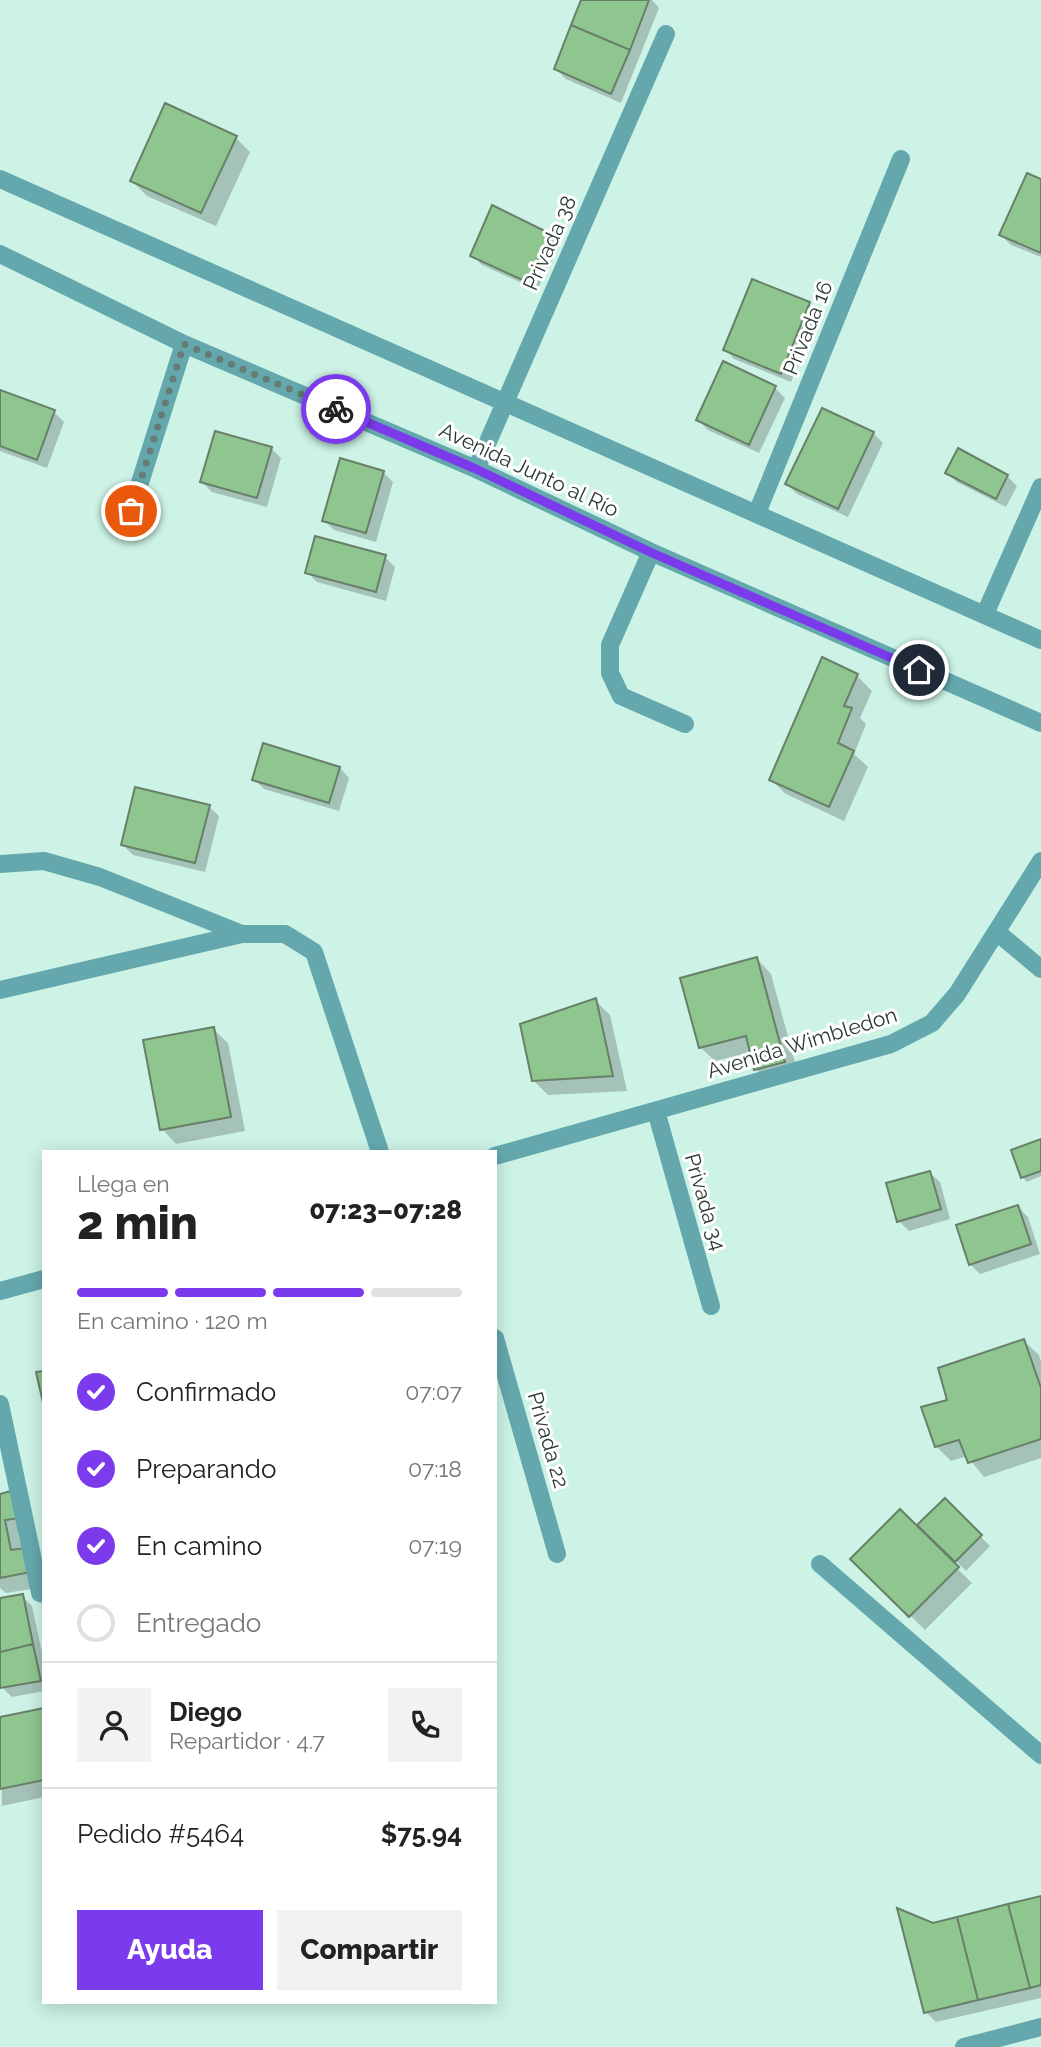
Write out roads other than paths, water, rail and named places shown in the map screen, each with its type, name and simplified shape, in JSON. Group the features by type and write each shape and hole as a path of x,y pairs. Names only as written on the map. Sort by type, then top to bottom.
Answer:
{"street":[{"name":"Privada 38","path":"476,469 666,34"},
{"name":"Privada 16","path":"757,513 901,159"},
{"path":"0,179 1041,640"},
{"name":"Avenida Junto al Río","path":"0,254 184,344 476,469 650,552 1041,723"},
{"path":"131,511 184,344"},
{"path":"985,614 1041,487"},
{"path":"650,552 610,645 610,673 621,696 685,724"},
{"name":"Avenida Wimbledon","path":"497,1155 891,1044 932,1023 957,994 998,933 1041,860"},
{"path":"0,864 44,861 100,877 242,934"},
{"path":"998,933 1041,969"},
{"path":"0,990 242,934 285,934 314,952 379,1150"},
{"name":"Privada 34","path":"656,1111 711,1306"},
{"path":"0,1291 42,1280"},
{"name":"Privada 22","path":"497,1345 556,1554"},
{"path":"0,1404 42,1594"},
{"path":"820,1564 1041,1755"},
{"path":"964,2047 1041,2028"}]}
